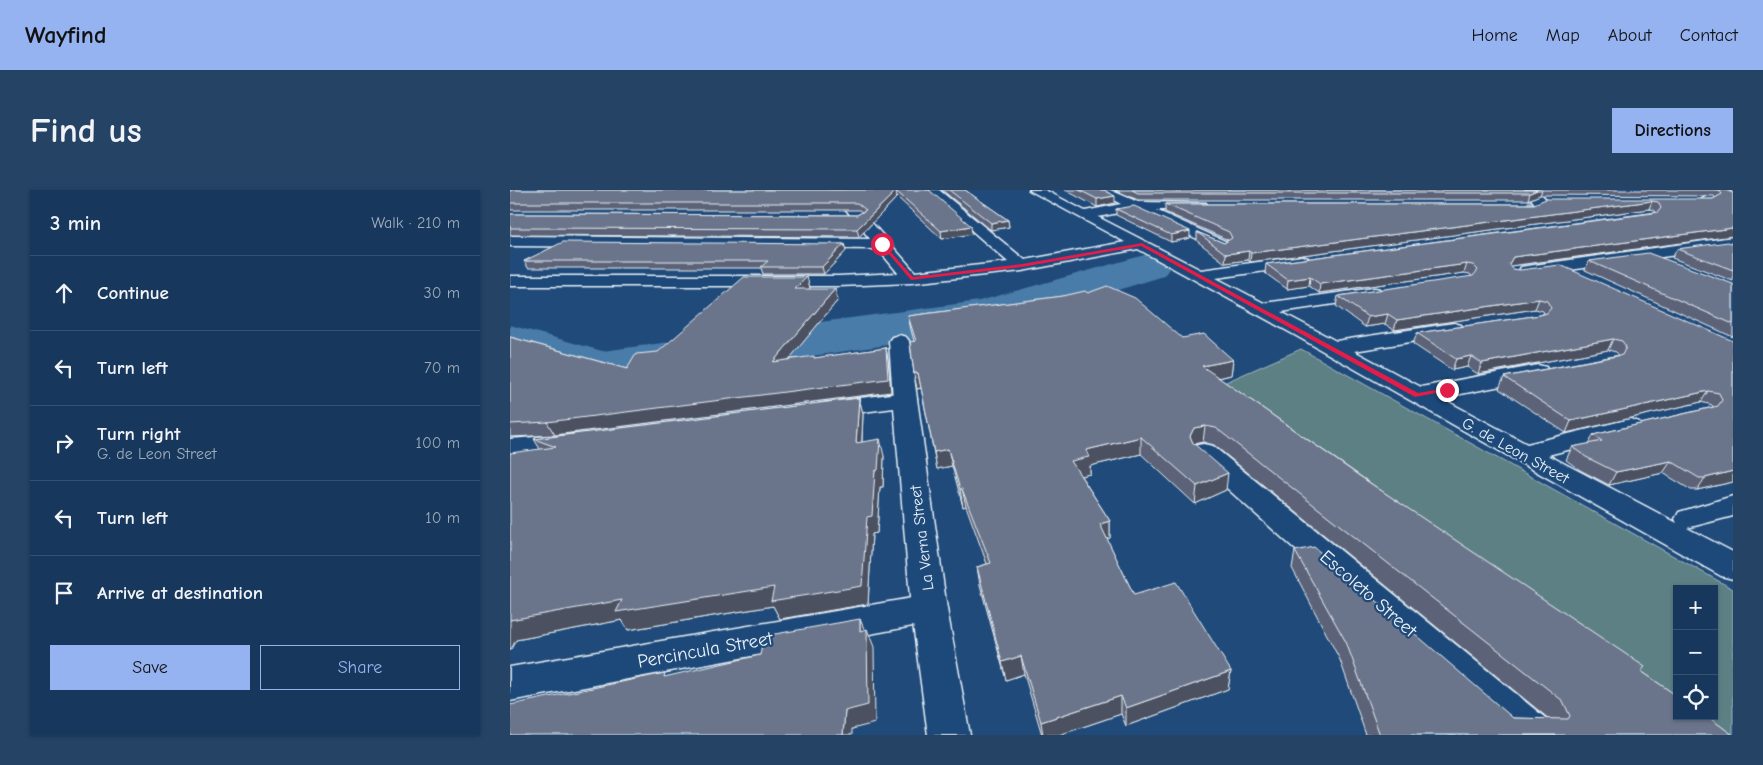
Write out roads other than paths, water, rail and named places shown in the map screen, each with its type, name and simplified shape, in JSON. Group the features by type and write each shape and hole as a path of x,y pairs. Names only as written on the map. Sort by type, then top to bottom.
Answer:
{"street":[{"path":"931,190 1022,266"},
{"name":"G. de Leon Street","path":"1035,190 1142,244 1733,567"},
{"path":"1100,190 1222,245"},
{"path":"1524,205 1532,206 1545,201 1531,190"},
{"path":"1665,207 1695,208 1725,190"},
{"path":"834,191 859,216 911,278"},
{"path":"1084,215 1134,206 1212,206"},
{"path":"839,216 859,216"},
{"path":"510,241 882,244"},
{"path":"510,281 839,281 911,278 1022,266 1142,244"},
{"path":"1516,272 1730,244"},
{"path":"1647,255 1673,265"},
{"path":"1198,275 1320,259"},
{"path":"1558,266 1593,282"},
{"path":"1262,309 1387,291"},
{"path":"1332,348 1469,327"},
{"name":"La Verna Street","path":"899,341 930,609 949,735"},
{"path":"1417,396 1561,368"},
{"path":"798,413 905,399"},
{"path":"1522,453 1653,422"},
{"path":"510,447 603,438"},
{"name":"Escoleto Street","path":"1203,452 1534,735"},
{"path":"1690,519 1733,506"},
{"name":"Percincula Street","path":"510,684 930,609"}],"waterway":[{"path":"1525,190 1533,199 1529,204"},
{"path":"510,341 600,369 983,316 1148,267"}]}
